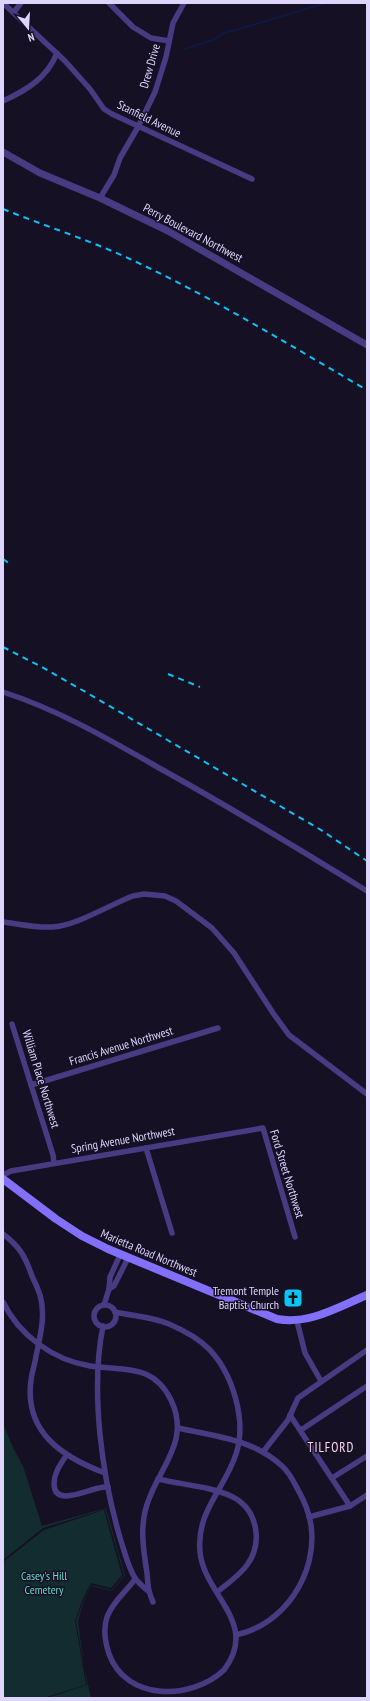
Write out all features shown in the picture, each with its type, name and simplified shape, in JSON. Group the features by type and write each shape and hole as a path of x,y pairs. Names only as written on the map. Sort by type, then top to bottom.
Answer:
{"main road":[{"name":"Marietta Road Northwest","path":"3,1178 56,1219 82,1236 124,1256 277,1319 297,1321 319,1316 367,1295"}],"street":[{"name":"Stanfield Avenue","path":"3,3 57,53 90,89 104,108 138,127 252,179"},
{"path":"14,12 21,3"},
{"path":"109,3 133,27 151,38 169,41"},
{"name":"Drew Drive","path":"100,198 114,175 120,158 138,127 155,92 166,57 173,23 184,3"},
{"path":"3,101 18,94 47,72 57,53"},
{"name":"Perry Boulevard Northwest","path":"3,152 40,173 100,198 168,231 366,342"},
{"path":"3,692 57,713 105,738 254,821 367,891"},
{"path":"3,922 39,928 54,927 69,924 133,896 155,894 165,896 176,901 212,928 224,940 273,1014 289,1035 367,1094"},
{"name":"William Place Northwest","path":"12,1024 54,1163"},
{"name":"Francis Avenue Northwest","path":"31,1085 218,1028"},
{"name":"Ford Street Northwest","path":"250,1130 263,1128 295,1237"},
{"name":"Spring Avenue Northwest","path":"3,1178 11,1171 250,1130"},
{"path":"146,1148 172,1233"},
{"path":"3,1234 16,1245 27,1262 41,1296 42,1327 31,1380 31,1399 34,1417 42,1434 66,1456 83,1465 105,1473"},
{"path":"104,1305 109,1289 110,1277 124,1256"},
{"path":"109,1289 114,1286 124,1256"},
{"path":"3,1302 8,1313 28,1336 39,1344 64,1358 88,1366 128,1369 140,1372 151,1378 162,1387 170,1400 175,1413 178,1428 177,1439 149,1498 144,1512 142,1533 148,1591 153,1602"},
{"path":"115,1312 114,1322 107,1326 103,1326 96,1322 94,1314 96,1309 104,1305 110,1306 115,1312 154,1319 169,1324 199,1340 210,1350 226,1375 238,1407 240,1424 237,1453 231,1468 217,1491 202,1521 200,1552 207,1576 228,1609 236,1635 230,1659 224,1670 215,1680 204,1688 191,1694 179,1697 151,1696 136,1690 120,1676 113,1665 105,1639 105,1628 113,1605 135,1579"},
{"path":"297,1321 305,1352 321,1381"},
{"path":"103,1326 99,1367 99,1404 105,1473 117,1526 135,1579 148,1591"},
{"path":"263,1452 288,1420 298,1398 367,1350"},
{"path":"301,1430 367,1386"},
{"path":"290,1415 350,1506"},
{"path":"178,1428 239,1441 263,1452 283,1467 291,1478 304,1500 309,1517 312,1540 310,1553 303,1579 290,1601 275,1617 265,1624 253,1630 236,1635"},
{"path":"66,1456 56,1472 54,1480 54,1488 58,1494 65,1496 74,1495 108,1487"},
{"path":"332,1478 367,1456"},
{"path":"158,1479 217,1491 232,1496 244,1505 252,1517 256,1531 254,1551 249,1562 238,1574 217,1592"},
{"path":"309,1517 350,1506 367,1495"}],"green space":[{"path":"3,1423 13,1448 23,1466 42,1526 106,1508 125,1575 112,1591 91,1586 84,1600 78,1621 84,1667 91,1698 47,1698 87,1685 76,1621 84,1599 91,1585 112,1590 124,1575 105,1509 43,1528 3,1560"},
{"name":"Casey's Hill Cemetery","path":"104,1510 122,1575 111,1588 91,1583 83,1598 75,1621 86,1685 43,1698 3,1698 3,1562 44,1530"}],"waterway":[{"path":"185,49 213,40 224,33 325,3"}],"railway":[{"path":"3,209 99,246 161,274 250,322 367,390"},
{"path":"3,559 10,564"},
{"path":"3,647 89,694 321,830 367,861"},
{"path":"168,674 200,687"}],"place":[{"name":"Tremont Temple Baptist Church","path":"293,1298"}],"district":[{"name":"TILFORD","path":"331,1447"}]}
